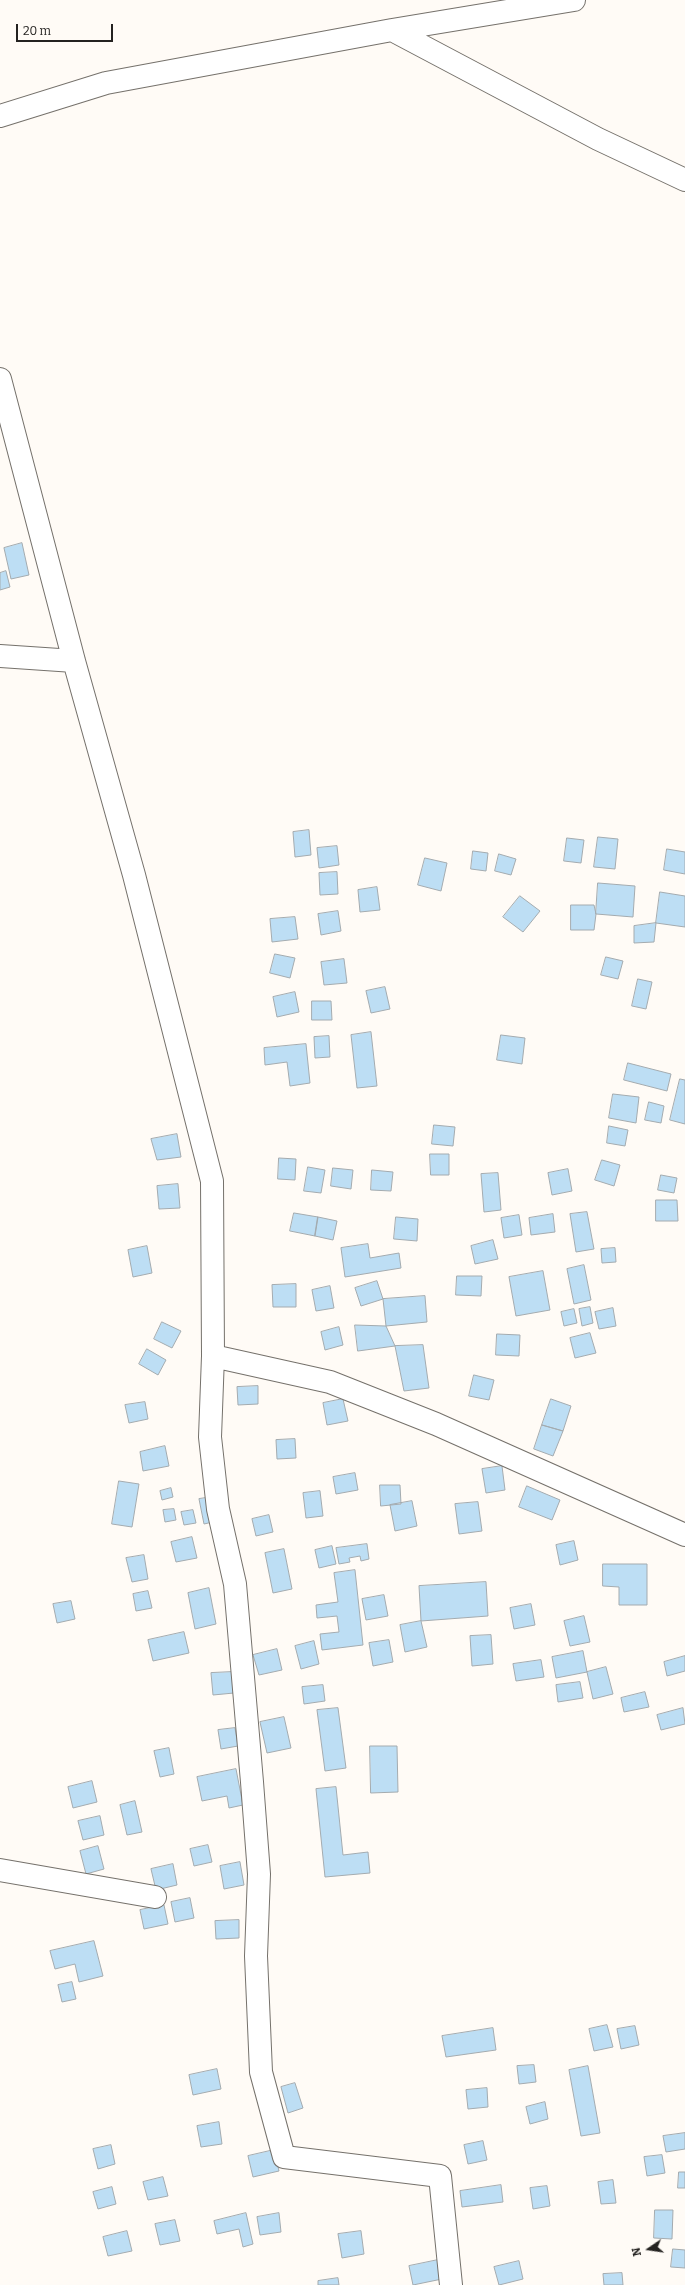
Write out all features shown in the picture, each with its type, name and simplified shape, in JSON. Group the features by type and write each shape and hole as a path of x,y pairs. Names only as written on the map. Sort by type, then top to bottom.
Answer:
{"street":[{"path":"0,116 106,83 392,30 574,0"},
{"path":"392,30 598,139 685,180"},
{"path":"0,379 74,661 134,875 212,1181 213,1356 210,1436 218,1509 235,1584 259,1874 256,1956 260,2072 284,2157 440,2176 451,2285"},
{"path":"0,656 74,661"},
{"path":"213,1356 330,1382 443,1428 685,1535"},
{"path":"0,1870 155,1898"}],"building":[{"path":"22,543 29,575 11,579 4,548"},
{"path":"6,571 10,587 0,590 0,573"},
{"path":"309,830 311,855 295,857 293,832"},
{"path":"598,837 618,839 615,869 594,867"},
{"path":"567,838 584,840 581,863 564,861"},
{"path":"337,846 339,865 319,868 317,848"},
{"path":"667,849 685,852 685,874 664,870"},
{"path":"473,851 488,853 486,871 471,869"},
{"path":"499,854 516,859 511,875 495,871"},
{"path":"425,858 447,863 441,891 418,885"},
{"path":"337,872 338,894 320,895 319,873"},
{"path":"598,883 635,886 633,917 596,914"},
{"path":"377,887 380,910 360,912 358,890"},
{"path":"660,892 685,896 685,927 656,923"},
{"path":"520,896 540,911 523,932 503,917"},
{"path":"571,905 594,905 596,914 594,930 571,930"},
{"path":"338,911 341,931 321,935 318,914"},
{"path":"295,917 298,939 272,942 270,919"},
{"path":"656,923 654,942 634,943 634,926"},
{"path":"275,954 295,958 290,978 270,973"},
{"path":"606,957 623,961 618,979 601,975"},
{"path":"344,959 347,983 324,985 321,962"},
{"path":"638,979 652,982 646,1009 632,1006"},
{"path":"385,987 390,1009 371,1013 366,991"},
{"path":"295,992 299,1012 277,1017 273,997"},
{"path":"312,1001 331,1001 332,1020 312,1020"},
{"path":"371,1032 377,1086 357,1088 351,1035"},
{"path":"501,1035 525,1038 522,1064 497,1060"},
{"path":"329,1036 330,1057 315,1058 314,1037"},
{"path":"306,1044 310,1083 290,1086 287,1062 265,1065 264,1048"},
{"path":"628,1063 671,1074 667,1091 624,1080"},
{"path":"680,1079 685,1080 685,1124 670,1120"},
{"path":"613,1094 639,1097 636,1123 609,1118"},
{"path":"649,1102 664,1106 661,1123 645,1120"},
{"path":"434,1125 455,1127 453,1146 432,1144"},
{"path":"609,1126 628,1130 625,1146 607,1143"},
{"path":"177,1134 181,1157 157,1160 151,1139"},
{"path":"430,1154 449,1154 449,1175 431,1175"},
{"path":"279,1158 296,1159 295,1180 278,1179"},
{"path":"602,1160 620,1165 614,1186 595,1180"},
{"path":"308,1167 325,1170 321,1193 304,1191"},
{"path":"333,1168 353,1170 351,1189 331,1186"},
{"path":"568,1169 572,1191 552,1195 548,1173"},
{"path":"372,1170 393,1172 391,1191 371,1190"},
{"path":"498,1173 501,1210 484,1212 481,1174"},
{"path":"661,1175 677,1178 674,1193 658,1190"},
{"path":"178,1184 180,1208 159,1209 157,1186"},
{"path":"656,1200 677,1200 678,1221 656,1221"},
{"path":"587,1212 594,1249 576,1252 570,1214"},
{"path":"294,1213 318,1217 315,1236 290,1231"},
{"path":"553,1214 555,1232 531,1235 529,1218"},
{"path":"519,1215 522,1235 504,1238 501,1218"},
{"path":"318,1217 337,1221 333,1240 315,1236"},
{"path":"396,1217 418,1219 417,1241 394,1239"},
{"path":"493,1240 498,1259 475,1264 471,1246"},
{"path":"368,1244 370,1258 399,1253 401,1268 345,1277 341,1248"},
{"path":"147,1246 152,1273 133,1277 128,1250"},
{"path":"615,1248 616,1262 602,1263 601,1249"},
{"path":"584,1265 591,1300 574,1304 567,1269"},
{"path":"543,1271 550,1310 516,1316 509,1277"},
{"path":"457,1276 482,1276 481,1296 456,1295"},
{"path":"377,1281 383,1299 361,1306 355,1288"},
{"path":"296,1284 296,1307 273,1307 272,1285"},
{"path":"330,1286 334,1308 316,1311 312,1290"},
{"path":"425,1296 427,1322 386,1326 383,1299"},
{"path":"590,1307 593,1323 582,1326 579,1309"},
{"path":"613,1308 616,1326 599,1329 595,1312"},
{"path":"574,1309 577,1323 564,1326 561,1312"},
{"path":"162,1322 181,1331 172,1348 154,1339"},
{"path":"355,1325 386,1326 395,1346 358,1351"},
{"path":"339,1327 343,1345 325,1350 321,1332"},
{"path":"590,1333 596,1353 575,1358 570,1338"},
{"path":"497,1334 520,1335 519,1356 496,1355"},
{"path":"423,1345 429,1388 404,1391 395,1346"},
{"path":"147,1349 166,1360 158,1375 139,1364"},
{"path":"474,1375 494,1380 489,1400 469,1396"},
{"path":"258,1386 258,1404 238,1405 237,1387"},
{"path":"343,1399 348,1421 327,1425 323,1403"},
{"path":"551,1399 571,1406 563,1431 542,1425"},
{"path":"145,1402 148,1419 129,1423 125,1405"},
{"path":"542,1425 563,1431 553,1456 534,1449"},
{"path":"295,1439 296,1458 277,1459 276,1440"},
{"path":"165,1446 169,1466 143,1471 140,1452"},
{"path":"502,1466 505,1490 486,1493 482,1469"},
{"path":"355,1473 358,1490 336,1494 333,1477"},
{"path":"119,1481 139,1484 132,1527 112,1524"},
{"path":"380,1485 400,1485 401,1504 381,1506"},
{"path":"527,1486 560,1500 552,1520 519,1507"},
{"path":"171,1488 173,1497 162,1500 160,1491"},
{"path":"320,1491 323,1516 306,1518 303,1493"},
{"path":"212,1497 217,1521 204,1524 199,1499"},
{"path":"412,1501 417,1526 395,1531 390,1505"},
{"path":"478,1502 482,1531 459,1534 455,1504"},
{"path":"174,1509 176,1520 165,1522 163,1510"},
{"path":"193,1510 196,1523 184,1525 181,1512"},
{"path":"269,1515 273,1532 256,1536 252,1519"},
{"path":"192,1537 197,1558 176,1562 171,1542"},
{"path":"574,1541 578,1560 560,1565 556,1545"},
{"path":"367,1544 369,1559 361,1561 360,1556 349,1558 350,1562 339,1564 336,1548"},
{"path":"332,1546 336,1564 319,1568 315,1550"},
{"path":"284,1549 292,1589 273,1593 265,1553"},
{"path":"144,1555 148,1579 132,1582 126,1558"},
{"path":"603,1564 647,1564 647,1605 619,1605 619,1587 603,1586"},
{"path":"355,1570 363,1645 322,1650 320,1634 339,1632 337,1616 317,1618 316,1605 338,1602 334,1573"},
{"path":"486,1582 488,1616 421,1621 419,1586"},
{"path":"209,1588 216,1624 195,1629 188,1593"},
{"path":"148,1591 152,1608 136,1611 133,1594"},
{"path":"384,1595 388,1616 366,1620 362,1599"},
{"path":"71,1601 75,1619 57,1623 53,1604"},
{"path":"531,1604 535,1625 514,1629 510,1608"},
{"path":"584,1616 590,1642 570,1646 564,1621"},
{"path":"421,1621 427,1647 405,1652 400,1625"},
{"path":"184,1632 189,1653 153,1661 148,1640"},
{"path":"491,1635 493,1664 472,1666 470,1636"},
{"path":"389,1640 393,1662 373,1666 369,1643"},
{"path":"314,1641 319,1664 301,1669 295,1646"},
{"path":"277,1649 282,1670 259,1675 253,1655"},
{"path":"583,1651 587,1672 556,1678 552,1657"},
{"path":"685,1656 685,1671 667,1676 664,1662"},
{"path":"541,1660 544,1677 516,1681 513,1664"},
{"path":"606,1667 613,1694 593,1699 587,1672"},
{"path":"232,1672 234,1693 213,1695 211,1673"},
{"path":"580,1682 583,1698 558,1702 556,1685"},
{"path":"323,1685 325,1701 304,1704 302,1687"},
{"path":"645,1692 649,1707 624,1712 621,1698"},
{"path":"338,1708 346,1768 325,1771 317,1710"},
{"path":"683,1708 685,1724 661,1730 657,1715"},
{"path":"284,1717 291,1748 267,1753 260,1722"},
{"path":"235,1728 238,1746 221,1749 218,1730"},
{"path":"370,1746 397,1746 398,1792 371,1793"},
{"path":"169,1748 174,1774 160,1777 154,1751"},
{"path":"236,1769 243,1805 229,1808 227,1796 202,1801 197,1777"},
{"path":"92,1781 97,1802 73,1808 68,1787"},
{"path":"336,1787 343,1855 368,1852 370,1873 325,1877 316,1789"},
{"path":"135,1801 142,1832 127,1835 120,1805"},
{"path":"100,1816 104,1835 83,1840 78,1821"},
{"path":"208,1845 212,1862 194,1866 190,1849"},
{"path":"98,1846 104,1869 86,1874 80,1851"},
{"path":"240,1862 244,1885 224,1889 220,1866"},
{"path":"173,1864 177,1885 156,1890 151,1869"},
{"path":"190,1898 194,1918 175,1922 171,1902"},
{"path":"164,1905 168,1924 144,1929 140,1910"},
{"path":"239,1920 239,1938 216,1939 215,1921"},
{"path":"94,1941 103,1976 79,1982 75,1964 55,1969 50,1951"},
{"path":"72,1982 76,1999 62,2002 58,1985"},
{"path":"607,2025 613,2047 594,2051 589,2029"},
{"path":"635,2026 639,2045 621,2049 617,2029"},
{"path":"493,2028 496,2050 446,2057 442,2036"},
{"path":"534,2065 536,2082 519,2084 517,2066"},
{"path":"588,2066 600,2133 581,2136 569,2070"},
{"path":"217,2069 221,2089 193,2095 189,2075"},
{"path":"295,2083 303,2108 288,2113 281,2087"},
{"path":"487,2088 488,2107 468,2109 466,2090"},
{"path":"545,2102 548,2119 530,2124 526,2107"},
{"path":"219,2122 222,2144 201,2147 197,2126"},
{"path":"685,2133 685,2149 666,2152 663,2136"},
{"path":"483,2141 487,2160 468,2164 464,2145"},
{"path":"111,2145 115,2164 98,2169 93,2149"},
{"path":"274,2150 279,2171 253,2177 248,2156"},
{"path":"662,2155 665,2173 647,2176 644,2157"},
{"path":"679,2172 685,2172 685,2188 678,2188"},
{"path":"163,2177 168,2196 148,2200 143,2182"},
{"path":"613,2180 616,2203 601,2204 598,2182"},
{"path":"501,2185 503,2202 462,2207 460,2191"},
{"path":"547,2186 550,2206 533,2209 530,2188"},
{"path":"112,2187 116,2204 98,2209 93,2192"},
{"path":"655,2210 673,2210 672,2239 654,2238"},
{"path":"246,2213 253,2244 243,2247 239,2229 217,2234 214,2221"},
{"path":"279,2213 281,2232 260,2235 257,2217"},
{"path":"175,2220 180,2241 160,2245 155,2224"},
{"path":"127,2231 132,2251 108,2256 103,2237"},
{"path":"361,2231 364,2254 342,2258 338,2234"},
{"path":"673,2249 685,2250 685,2268 671,2267"},
{"path":"438,2260 442,2279 413,2285 409,2266"},
{"path":"519,2261 523,2279 499,2285 494,2267"},
{"path":"622,2273 623,2285 604,2285 603,2274"},
{"path":"338,2278 339,2285 318,2285 318,2281"}]}
